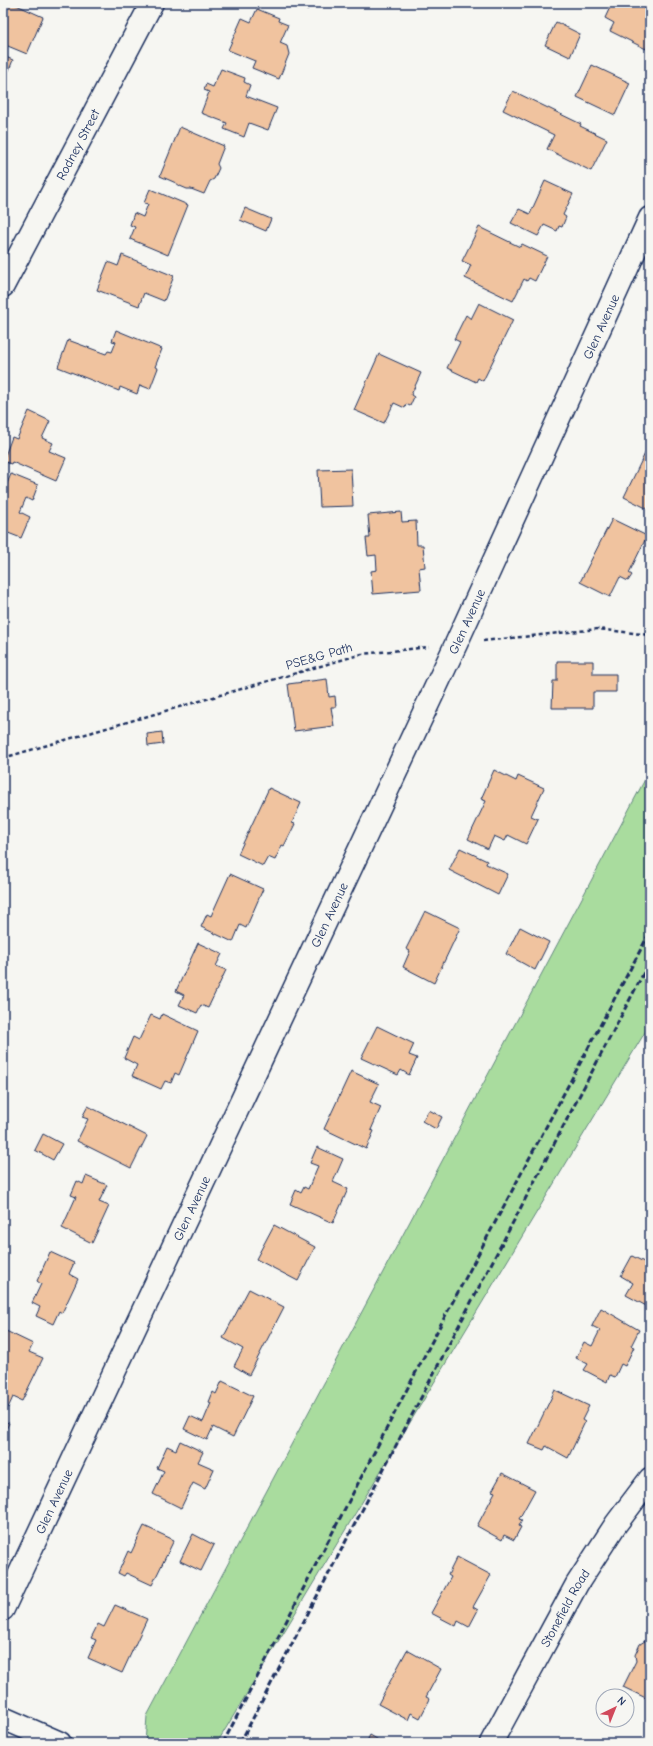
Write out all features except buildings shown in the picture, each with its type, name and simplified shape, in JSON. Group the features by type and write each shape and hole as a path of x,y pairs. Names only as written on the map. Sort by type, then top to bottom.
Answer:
{"street":[{"name":"Rodney Street","path":"3,286 152,3"},
{"name":"Glen Avenue","path":"3,1609 456,644 650,218"},
{"name":"Stonefield Road","path":"491,1743 577,1584 616,1524 650,1479"},
{"path":"3,1718 60,1743"}],"path":[{"name":"PSE&G Path","path":"3,758 362,654 598,629 650,635"}],"green space":[{"path":"650,770 650,1024 217,1743 145,1743 147,1716"}],"railway":[{"path":"223,1743 442,1322 650,932"},
{"path":"240,1743 650,961"}]}
